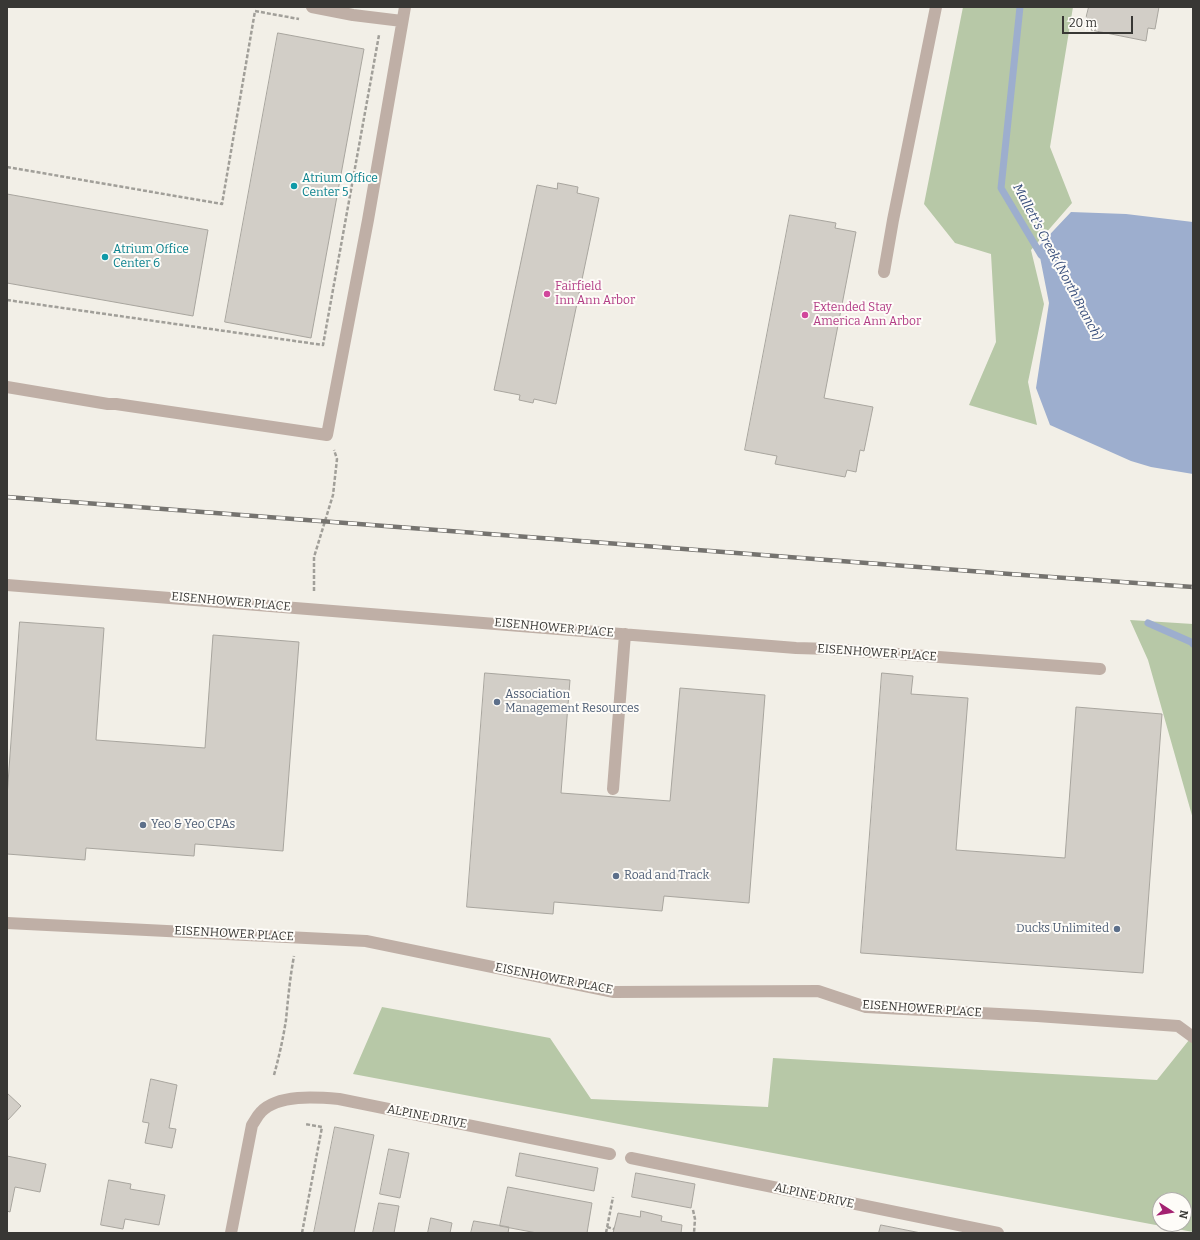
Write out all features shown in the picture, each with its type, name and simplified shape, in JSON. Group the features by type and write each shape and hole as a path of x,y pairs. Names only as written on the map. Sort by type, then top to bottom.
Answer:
{"street":[{"path":"312,7 402,21"},
{"path":"7,387 108,404 327,435 368,220 404,7"},
{"path":"884,272 936,7"},
{"name":"EISENHOWER PLACE","path":"7,585 625,634 1100,669"},
{"path":"613,789 625,634"},
{"name":"EISENHOWER PLACE","path":"7,923 297,938 366,940 614,992 818,991 866,1007 1037,1016 1178,1026 1193,1038"},
{"name":"ALPINE DRIVE","path":"231,1233 252,1125 261,1111 276,1102 292,1099 339,1099 610,1154"},
{"name":"ALPINE DRIVE","path":"631,1158 998,1233"}],"path":[{"path":"7,167 222,204 256,11 302,20"},
{"path":"7,300 323,345 379,34 372,33"},
{"path":"314,609 314,557 333,495 337,459 327,435"},
{"path":"274,1075 281,1049 286,1019 289,979 297,938"},
{"path":"302,1233 322,1128 305,1124"},
{"path":"606,1233 613,1196"},
{"path":"693,1210 695,1219 694,1233"},
{"path":"607,1227 614,1229"}],"green space":[{"path":"963,7 1073,7 1050,147 1072,203 1031,250 1044,304 1028,382 1037,425 969,405 996,342 991,254 955,243 924,204"},
{"path":"1130,620 1193,624 1193,819 1148,660"},
{"path":"382,1007 550,1038 591,1099 768,1107 773,1058 1157,1080 1193,1035 1193,1232 1192,1192 1152,1192 1152,1224 353,1074"}],"water":[{"path":"1071,212 1126,214 1193,222 1193,474 1151,467 1131,461 1050,425 1036,388 1049,303 1038,247"}],"building":[{"path":"1089,7 1159,7 1155,29 1148,28 1146,41 1091,30 1093,21 1086,19"},
{"name":"Atrium Office Center 5","path":"278,33 364,49 311,338 225,322"},
{"name":"Fairfield Inn Ann Arbor","path":"558,183 578,187 577,193 599,198 556,404 534,399 533,403 519,400 520,395 494,390 537,185 557,189"},
{"name":"Atrium Office Center 6","path":"7,194 208,230 193,316 7,283"},
{"name":"Extended Stay America Ann Arbor","path":"790,215 836,223 835,228 856,232 824,398 873,407 864,451 860,450 856,472 847,470 845,477 775,464 777,456 745,450"},
{"path":"20,622 104,628 96,740 205,748 213,635 299,642 283,851 195,844 194,856 86,848 85,860 7,854 7,797"},
{"path":"485,673 570,680 561,793 670,801 680,688 765,695 749,903 664,896 662,911 554,902 553,914 467,907"},
{"path":"882,673 913,676 911,694 968,698 956,850 1065,858 1076,707 1162,714 1143,973 861,953"},
{"path":"151,1079 177,1085 169,1128 176,1129 172,1148 145,1143 149,1123 143,1122"},
{"path":"7,1093 21,1106 7,1121"},
{"path":"335,1127 374,1135 354,1233 314,1233"},
{"path":"389,1149 409,1153 400,1198 380,1194"},
{"path":"520,1153 598,1168 594,1191 516,1176"},
{"path":"7,1156 46,1164 40,1192 15,1187 10,1212 7,1211"},
{"path":"636,1173 695,1184 691,1208 632,1197"},
{"path":"109,1180 131,1184 130,1189 165,1195 159,1225 125,1219 123,1229 101,1225"},
{"path":"508,1187 592,1203 587,1233 537,1233 500,1226"},
{"path":"379,1203 399,1206 394,1233 373,1233"},
{"path":"641,1211 662,1216 661,1221 682,1225 681,1233 613,1233 618,1213 640,1217"},
{"path":"431,1218 452,1223 450,1233 428,1233"},
{"path":"474,1221 509,1227 508,1233 471,1233"},
{"path":"881,1225 921,1233 879,1233"}],"waterway":[{"name":"Mallett's Creek (North Branch)","path":"1020,7 1001,188 1041,255"},
{"name":"Mallett's Creek (North Branch)","path":"1148,623 1193,644"}],"railway":[{"path":"7,497 1193,587"}],"place":[{"name":"Atrium Office Center 5","path":"294,186"},
{"name":"Atrium Office Center 6","path":"105,257"},
{"name":"Fairfield Inn Ann Arbor","path":"547,294"},
{"name":"Extended Stay America Ann Arbor","path":"805,315"},
{"name":"Association Management Resources","path":"497,702"},
{"name":"Yeo & Yeo CPAs","path":"143,825"},
{"name":"Road and Track","path":"616,876"},
{"name":"Ducks Unlimited","path":"1117,929"}]}
